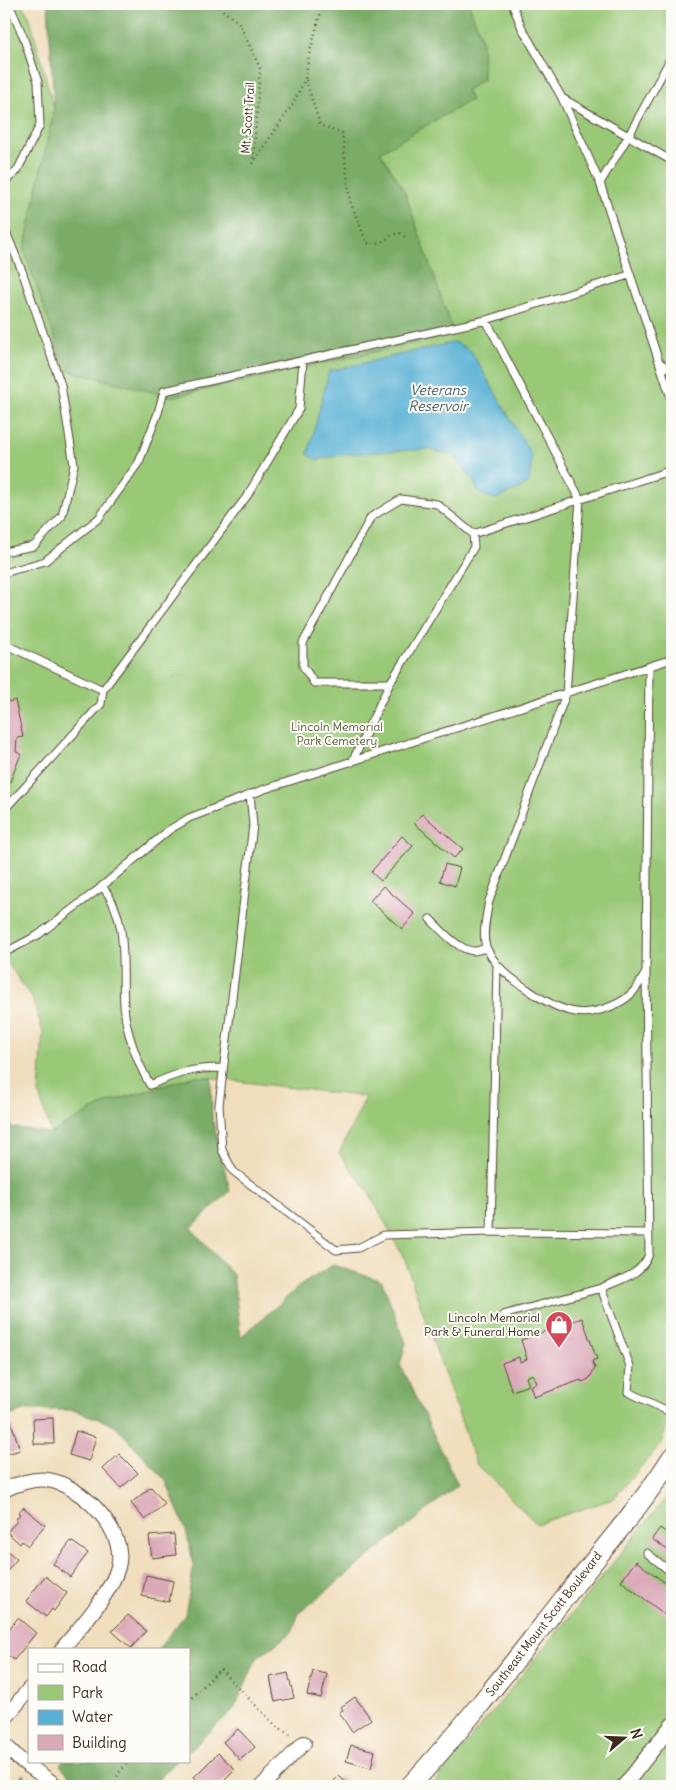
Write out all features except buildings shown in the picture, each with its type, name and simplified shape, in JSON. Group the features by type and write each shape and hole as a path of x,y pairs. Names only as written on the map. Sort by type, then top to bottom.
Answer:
{"main road":[{"name":"Southeast Mount Scott Boulevard","path":"410,1786 437,1757 528,1645 637,1506 672,1457"}],"street":[{"path":"4,1490 29,1482 46,1480 60,1483 74,1491 104,1517 117,1542 120,1554 114,1579 104,1596 63,1648"},
{"path":"4,1720 28,1690"},
{"path":"624,1786 672,1725"},
{"path":"262,1786 304,1743"},
{"path":"4,1744 20,1759 57,1786"}],"lane":[{"path":"4,182 17,171 40,126 38,82 23,36 9,4"},
{"path":"512,4 522,28 562,98 600,184 672,401"},
{"path":"600,184 672,56"},
{"path":"562,98 672,161"},
{"path":"4,227 22,271 61,385 74,465 62,516 34,546 4,552"},
{"path":"4,573 46,561 99,518 139,462 158,413 164,391 486,320 629,275"},
{"path":"486,320 580,499 566,694 489,900 485,926 486,948 497,965 516,982 544,1001 576,1012 599,1010 620,1002 633,993 646,972"},
{"path":"4,810 102,704 104,690 247,496 299,409 303,360"},
{"path":"660,363 672,370"},
{"path":"473,534 672,470"},
{"path":"352,762 390,683 474,547 473,534 437,504 401,499 371,518 303,643 303,666 314,684 390,683"},
{"path":"4,644 104,690"},
{"path":"4,953 38,935 102,886 169,830 189,818 250,794 672,659"},
{"path":"503,1315 600,1288 630,1276 646,1263 649,1254 646,972 649,667"},
{"path":"250,794 254,825 222,1068 219,1105 222,1150 233,1171 336,1250 358,1248 384,1235 491,1232 648,1233"},
{"path":"102,886 110,896 118,915 123,944 124,1007 139,1066 150,1085 178,1072 202,1068 222,1068"},
{"path":"430,920 449,938 463,947 473,951 486,948"},
{"path":"491,1232 497,965"},
{"path":"600,1288 630,1366 628,1392 672,1413"},
{"path":"647,1553 672,1573"}],"path":[{"name":"Mt. Scott Trail","path":"215,4 239,23 260,68 253,163 293,104 306,79 309,56 323,4"},
{"path":"306,79 320,125 342,133 350,201 368,244 376,245 384,242 394,233 400,233 406,238"},
{"path":"190,1700 220,1669 275,1725 304,1743"},
{"path":"114,1786 118,1774 128,1762"}],"green space":[{"name":"Lincoln Memorial Park Cemetery","path":"4,4 22,4 30,18 54,109 24,251 453,334 404,190 380,151 471,100 466,90 483,80 482,40 469,4 672,4 672,1415 660,1445 613,1499 537,1524 476,1464 404,1258 368,1191 339,1153 366,1097 196,1076 106,1103 51,1133 39,1095 43,1032 32,998 4,958"},
{"path":"48,4 469,4 482,40 483,80 466,90 471,100 380,152 404,190 454,334 172,397 66,370 24,251 54,109"},
{"path":"196,1076 211,1077 212,1118 230,1191 191,1228 233,1275 241,1337 301,1285 333,1265 382,1281 406,1343 400,1365 458,1485 299,1613 292,1632 257,1658 234,1709 190,1750 190,1648 159,1648 185,1615 194,1565 186,1531 166,1481 115,1425 73,1410 26,1410 4,1418 4,1123 11,1127 51,1133 106,1103"},
{"path":"672,1489 672,1786 432,1786 669,1494"},
{"path":"62,1762 176,1762 151,1786 79,1786 60,1765"},
{"path":"23,1774 34,1786 12,1786"}],"water":[{"name":"Veterans Reservoir","path":"455,342 471,351 532,456 529,484 496,499 480,494 471,477 454,456 428,449 347,454 317,460 308,454 329,371"}],"place":[{"name":"Lincoln Memorial Park & Funeral Home","path":"559,1349"}]}
